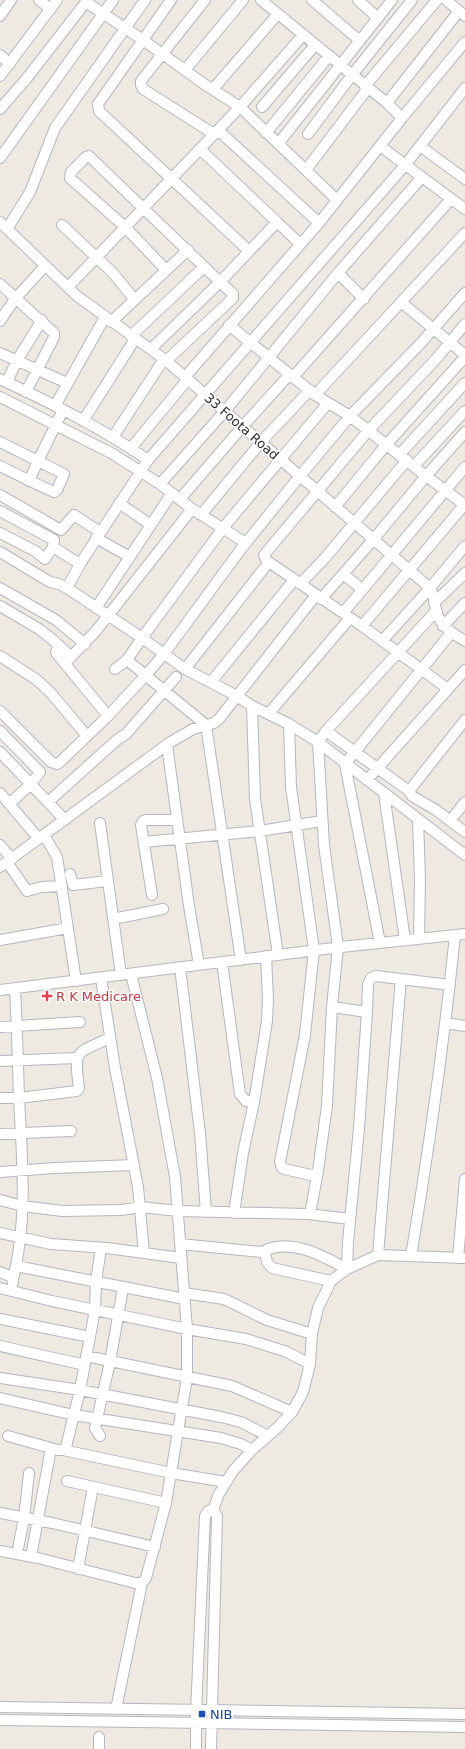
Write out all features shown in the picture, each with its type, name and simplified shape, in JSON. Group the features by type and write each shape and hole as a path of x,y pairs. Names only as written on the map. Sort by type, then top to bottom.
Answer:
{"street":[{"path":"0,16 11,0"},
{"path":"39,0 51,9"},
{"path":"0,76 57,0"},
{"path":"0,158 113,0"},
{"path":"3,226 30,192 55,128 145,0"},
{"path":"171,0 98,104 98,108 99,111 249,251"},
{"path":"205,0 162,54 140,85 143,89 216,132 318,223"},
{"path":"184,70 243,0"},
{"path":"261,0 277,15 387,103 402,118"},
{"path":"312,0 360,41"},
{"path":"358,0 378,18"},
{"path":"278,144 392,0"},
{"path":"308,134 352,75 412,0"},
{"path":"306,170 367,87 437,0"},
{"path":"387,103 462,14 446,0"},
{"path":"0,109 27,78 87,1 103,15 143,40 184,70 240,107 337,200"},
{"path":"212,89 277,15"},
{"path":"68,287 240,107 303,35"},
{"path":"131,448 229,325 318,223 465,42"},
{"path":"262,107 315,45"},
{"path":"0,55 10,64"},
{"path":"266,133 328,56"},
{"path":"66,588 140,470 249,342 406,164 465,88"},
{"path":"380,146 465,209"},
{"path":"420,146 465,179"},
{"path":"200,149 300,244"},
{"path":"113,437 165,360 233,298 233,294 89,156 86,157 71,172 69,176 70,178 125,227 166,270"},
{"path":"160,484 225,411 338,273 422,177"},
{"path":"96,608 151,525 176,496 364,299 451,199"},
{"path":"151,349 220,282 277,222"},
{"path":"62,224 124,285 135,300"},
{"name":"33 Foota Road","path":"3,226 68,287 108,320 151,349 206,394 354,524 430,588"},
{"path":"68,660 85,644 196,512 261,442 402,302 465,233"},
{"path":"29,481 56,425 59,408 67,383 108,320 135,300 188,250"},
{"path":"0,321 15,299 45,266"},
{"path":"83,421 133,337 204,267"},
{"path":"338,273 364,299"},
{"path":"0,284 15,299 42,320 52,330 54,335 26,392"},
{"path":"9,804 39,775 54,763 60,762 86,735 108,716 146,676 246,543 300,476 350,416 421,343 465,293"},
{"path":"335,507 386,444 465,356 402,302"},
{"path":"42,320 3,381 59,408 113,437 148,460"},
{"path":"448,689 347,615 297,582 264,557 265,553 368,431 465,324"},
{"path":"229,325 312,392 350,416 444,490 465,504 362,626"},
{"path":"0,353 16,362 67,383"},
{"path":"211,682 297,582 325,558 354,524 407,460 465,383"},
{"path":"0,397 92,442 140,470 196,512 246,543"},
{"path":"115,669 127,660 223,528 328,403"},
{"path":"407,460 465,411"},
{"path":"6,863 166,745 182,735 219,719 319,597 343,574 465,432"},
{"path":"0,442 64,474 57,490 54,492 0,466"},
{"path":"269,713 347,615 362,588 465,467"},
{"path":"0,495 61,530 74,515 98,535 130,557"},
{"path":"119,503 151,525"},
{"path":"0,511 54,540 53,547 36,572"},
{"path":"0,533 35,551 45,559"},
{"path":"382,641 430,588 465,546"},
{"path":"53,547 80,564"},
{"path":"0,552 36,572 50,582 60,584 142,638 185,669 237,696 252,706 289,724 334,752 345,764 465,855"},
{"path":"185,669 269,562"},
{"path":"310,1214 318,1171 327,1106 332,1007 338,947 322,821 318,742 326,731 398,652 465,573"},
{"path":"343,574 362,588"},
{"path":"0,588 56,620 85,644"},
{"path":"430,588 433,594 435,607 443,626 451,633 464,639"},
{"path":"443,626 465,603"},
{"path":"0,606 38,629 59,645 57,654 68,660 108,716"},
{"path":"345,764 451,633"},
{"path":"0,656 37,680 51,693 86,735"},
{"path":"127,660 206,725 241,960"},
{"path":"367,780 465,670"},
{"path":"48,802 118,739 126,734 176,677"},
{"path":"252,706 255,799 278,955"},
{"path":"0,711 54,763"},
{"path":"409,791 465,720"},
{"path":"289,724 290,787 314,950 305,1035 280,1162 282,1168 284,1169 311,1175 316,1174 318,1171"},
{"path":"0,731 39,769 39,775"},
{"path":"326,731 409,791 412,796 465,832"},
{"path":"166,745 199,965"},
{"path":"0,752 64,820"},
{"path":"345,764 380,943"},
{"path":"0,793 42,837 58,857 76,981"},
{"path":"384,793 405,940"},
{"path":"450,821 465,802"},
{"path":"418,819 420,879 419,939"},
{"path":"152,895 141,825 143,821 146,820 177,820"},
{"path":"144,842 260,831 322,821"},
{"path":"100,824 112,920 121,975"},
{"path":"0,845 6,863 27,891 41,887 62,886"},
{"path":"70,874 73,885 107,881"},
{"path":"112,920 163,909"},
{"path":"0,940 68,928"},
{"path":"0,990 338,947 460,934 450,985 435,1111 411,1256"},
{"path":"234,1213 243,1153 254,1102 267,1021 268,999 266,956"},
{"path":"222,962 240,1094 246,1101 254,1102"},
{"path":"180,967 198,1113 206,1212"},
{"path":"116,1709 142,1583 146,1578 166,1503 187,1378 187,1329 178,1211 169,1136 157,1078 131,974"},
{"path":"347,1269 350,1219 359,1128 368,984 371,978 376,976 450,985"},
{"path":"101,978 110,1038 141,1207 144,1253"},
{"path":"378,1255 401,979"},
{"path":"12,1291 23,1206 22,1133 19,1098 15,989"},
{"path":"332,1007 367,1012"},
{"path":"0,1028 80,1022"},
{"path":"446,1023 465,1026"},
{"path":"0,1098 19,1098 78,1091 77,1058 82,1051 110,1038"},
{"path":"0,1061 77,1058"},
{"path":"0,1134 71,1131"},
{"path":"0,1172 134,1164"},
{"path":"213,1510 219,1494 233,1471 252,1450 292,1412 303,1392 310,1364 312,1334 318,1308 331,1281 347,1269 378,1255 462,1258 465,1179"},
{"path":"0,1200 23,1206 62,1211 121,1210 141,1207 178,1211 310,1214 350,1219"},
{"path":"0,1234 51,1244 101,1248 181,1258"},
{"path":"180,1244 262,1252 275,1246 301,1249 316,1253 347,1269"},
{"path":"63,1450 66,1447 80,1390 90,1337 95,1310 96,1282 101,1248"},
{"path":"262,1252 267,1256 267,1262 272,1268 331,1281"},
{"path":"16,1266 123,1288 184,1296 224,1299 267,1320 312,1334"},
{"path":"0,1272 8,1274 13,1279"},
{"path":"0,1288 118,1315 220,1334 268,1345 287,1352 310,1364"},
{"path":"100,1436 94,1428 110,1362 123,1288"},
{"path":"0,1319 90,1337"},
{"path":"0,1346 85,1360 110,1362 232,1386 292,1412"},
{"path":"0,1378 102,1394 241,1422 268,1436"},
{"path":"0,1398 74,1415 232,1441 252,1450"},
{"path":"8,1436 51,1448 171,1473 226,1482"},
{"path":"30,1557 51,1448"},
{"path":"17,1554 24,1518 29,1473"},
{"path":"67,1481 166,1503"},
{"path":"78,1569 93,1487"},
{"path":"196,1749 196,1711 205,1516 207,1512 213,1510"},
{"path":"211,1749 217,1516 213,1510"},
{"path":"0,1513 85,1530 155,1547"},
{"path":"0,1551 135,1583 142,1583"},
{"path":"0,1707 465,1714"},
{"path":"0,1720 465,1727"},
{"path":"99,1738 99,1749"}],"place":[{"name":"R K Medicare","path":"47,996"},
{"name":"NIB","path":"202,1714"}]}
